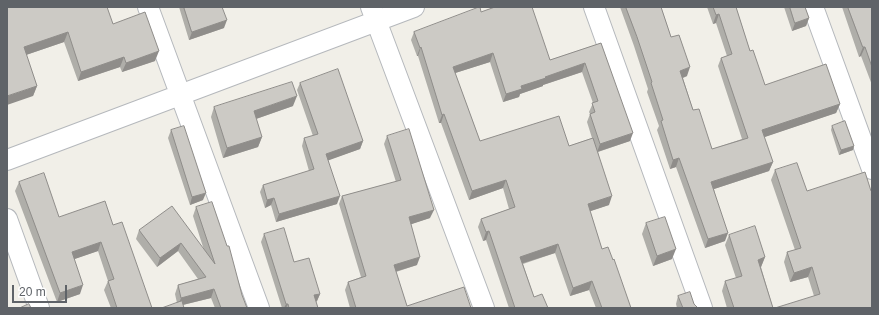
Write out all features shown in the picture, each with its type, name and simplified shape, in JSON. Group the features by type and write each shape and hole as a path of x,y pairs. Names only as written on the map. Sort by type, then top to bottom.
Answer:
{"street":[{"path":"148,7 259,308"},
{"path":"7,160 180,95 373,14 414,7"},
{"path":"594,7 702,308"},
{"path":"813,7 872,169"},
{"path":"373,14 484,308"},
{"path":"7,219 39,308"}],"building":[{"path":"7,7 107,7 113,24 145,12 159,51 126,63 124,57 81,72 68,32 24,47 37,86 7,96"},
{"path":"184,7 222,7 227,20 192,32"},
{"path":"480,7 481,12 495,7 532,7 550,60 601,43 633,133 600,144 590,114 595,112 592,103 598,101 585,63 521,86 522,89 506,94 493,53 453,67 480,141 559,116 569,146 593,138 612,196 588,204 602,249 608,247 613,260 614,259 631,308 602,308 592,281 573,288 558,244 520,257 534,297 542,294 548,308 515,308 489,231 486,232 481,219 515,207 506,180 472,191 444,114 442,115 421,47 420,48 414,32"},
{"path":"626,7 661,7 671,37 679,35 690,67 680,71 693,110 699,109 712,149 748,138 721,58 732,54 719,14 716,15 713,7 736,7 750,51 753,50 765,85 826,64 840,104 762,130 773,162 711,182 728,233 708,239 679,158 673,160 661,121 663,120 651,83 652,82"},
{"path":"790,7 805,7 809,18 795,23"},
{"path":"848,7 872,7 872,67 865,47 863,47"},
{"path":"338,69 363,141 326,154 340,196 279,214 274,198 267,200 263,185 314,169 304,138 318,134 300,83"},
{"path":"292,82 297,96 254,111 262,137 227,148 214,107"},
{"path":"845,121 854,146 841,150 832,126"},
{"path":"184,126 206,193 192,197 171,130"},
{"path":"409,129 434,210 409,217 420,257 394,265 407,306 464,287 471,308 356,308 348,282 366,276 342,196 401,180 387,136"},
{"path":"797,163 807,191 865,172 872,191 872,308 775,308 820,294 812,267 794,273 787,252 801,248 775,170"},
{"path":"44,173 59,217 105,201 113,225 122,222 152,308 117,308 108,281 114,279 101,242 72,252 83,285 60,293 19,182"},
{"path":"212,202 227,246 229,246 247,308 221,308 214,289 181,298 178,285 206,277 181,243 160,258 139,230 172,206 215,264 196,207"},
{"path":"665,217 676,249 657,256 646,223"},
{"path":"755,226 765,257 758,260 773,308 734,308 725,281 742,276 729,235"},
{"path":"284,228 294,262 309,258 320,294 314,295 318,308 289,308 288,304 286,304 264,234"},
{"path":"690,292 694,304 698,308 683,308 678,296"},
{"path":"182,301 184,308 162,308"},
{"path":"29,304 31,308 20,308"}]}
